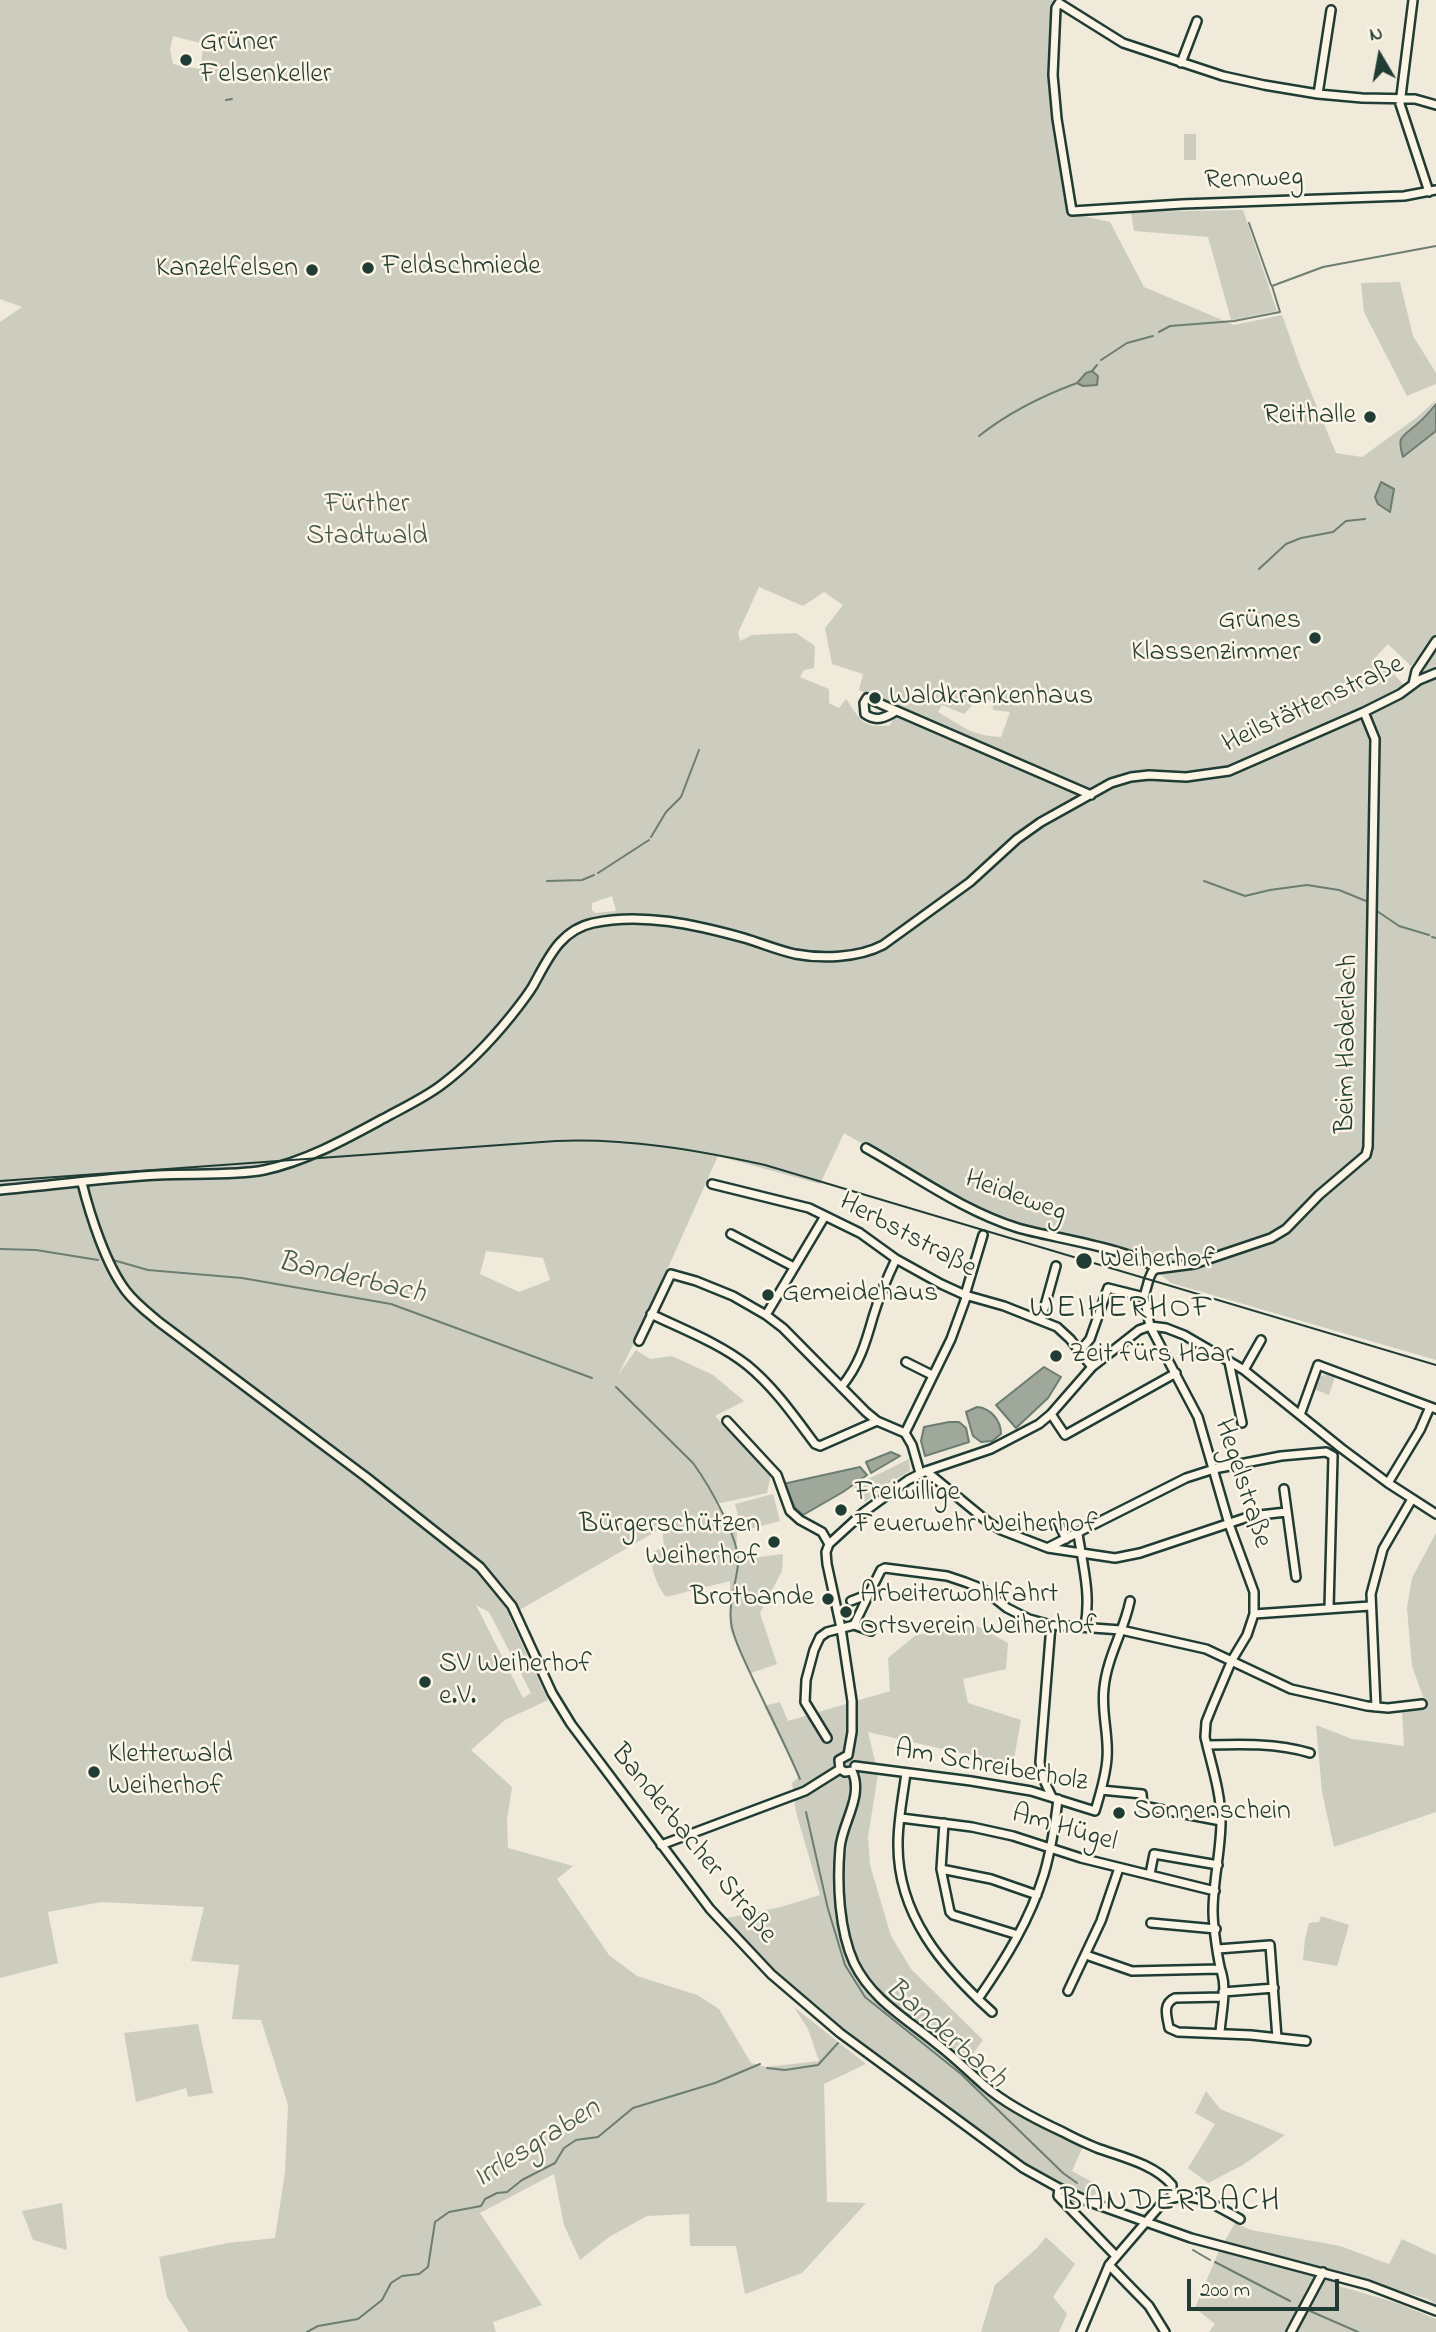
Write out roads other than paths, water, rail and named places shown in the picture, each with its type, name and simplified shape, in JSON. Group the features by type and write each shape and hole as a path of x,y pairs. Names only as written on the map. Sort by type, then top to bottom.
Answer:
{"street":[{"path":"1413,0 1400,99 1401,110 1432,191"},
{"name":"Rennweg","path":"1181,63 1123,43 1059,3 1056,8 1053,75 1058,130 1072,211 1404,196 1432,191"},
{"path":"1318,94 1331,10"},
{"path":"1197,21 1181,63 1254,83 1318,94 1415,99 1436,105"},
{"path":"1412,685 1416,671 1436,640"},
{"name":"Heilstättenstraße","path":"0,1190 156,1175 262,1170 299,1159 358,1132 438,1088 464,1067 521,1003 555,947 564,937 590,923 651,920 688,925 782,951 812,956 871,951 970,882 1017,839 1041,822 1111,783 1149,775 1186,777 1229,771 1364,712 1436,673"},
{"path":"896,711 1091,795"},
{"name":"Beim Haderlach","path":"1157,1269 1194,1264 1271,1238 1286,1228 1319,1195 1366,1155 1370,1074 1375,739 1364,712"},
{"name":"Heideweg","path":"866,1149 932,1189 991,1218 1018,1228 1105,1248 1148,1262 1157,1269"},
{"name":"Banderbacher Straße","path":"82,1183 88,1207 112,1267 131,1298 480,1567 500,1590 521,1623 561,1708 710,1909 735,1938 789,1991 840,2033 1023,2168 1059,2188 1145,2223 1191,2238 1368,2285 1436,2311"},
{"name":"Herbststraße","path":"712,1184 806,1207 860,1233 896,1259 966,1295 1041,1320 1062,1330 1092,1367"},
{"path":"766,1315 825,1216"},
{"path":"731,1234 794,1267"},
{"path":"905,1433 951,1339 983,1235"},
{"path":"841,1387 855,1367 866,1343 874,1314 896,1259"},
{"path":"1041,1320 1056,1266"},
{"path":"1150,1326 1144,1297 1152,1272 1157,1269"},
{"path":"639,1341 671,1274 733,1296 766,1315 810,1354 877,1421 905,1433 923,1472 988,1522 1023,1540 1048,1548 1115,1558 1140,1553 1251,1517 1286,1512"},
{"path":"1080,1351 1090,1339 1108,1288 1144,1297"},
{"path":"651,1314 721,1347 748,1366 771,1387 815,1444 820,1446 877,1421"},
{"path":"848,1755 852,1732 852,1702 841,1628 827,1564 826,1552 829,1544 835,1536 886,1495 923,1472 991,1449 1023,1434 1051,1414 1092,1367 1128,1338 1150,1326 1166,1328 1184,1335 1244,1370 1341,1448 1436,1514"},
{"name":"Hegelstraße","path":"1150,1326 1198,1417 1229,1524 1254,1592 1254,1614 1247,1635 1232,1660 1206,1722 1205,1737 1220,1802 1221,1821 1213,1913 1219,1949 1219,1969 1222,1974 1220,2033"},
{"path":"1244,1370 1261,1339"},
{"path":"906,1362 932,1375"},
{"path":"1229,1362 1242,1423"},
{"path":"1300,1415 1318,1366 1433,1408 1388,1483"},
{"path":"1051,1414 1065,1435 1176,1373"},
{"path":"727,1421 777,1475 790,1511 822,1532 829,1544"},
{"path":"1329,1608 1333,1456 1341,1448"},
{"path":"1048,1548 1186,1478 1214,1469 1281,1455 1326,1452 1333,1456"},
{"path":"1284,1489 1296,1577"},
{"path":"1376,1707 1370,1606 1374,1579 1383,1549 1412,1499"},
{"path":"1058,1522 1066,1539"},
{"path":"1078,1534 1087,1582 1088,1607 1085,1626"},
{"path":"855,1625 881,1570 885,1568 947,1576 983,1589 1007,1608 1029,1619 1051,1625 1121,1630 1206,1648 1287,1688 1376,1707 1422,1704"},
{"path":"836,1603 869,1594"},
{"path":"851,1601 863,1607"},
{"path":"1101,1790 1107,1758 1103,1692 1109,1664 1126,1622 1130,1601"},
{"path":"1254,1614 1370,1606"},
{"path":"827,1738 805,1702 804,1692 814,1650 823,1633 855,1625 871,1631"},
{"path":"978,1999 1018,1935 1037,1895 1050,1849 1055,1799 1042,1776 1041,1762 1051,1625"},
{"path":"1207,1745 1259,1745 1310,1753"},
{"path":"840,1769 839,1760 843,1756 848,1755 854,1759 855,1788 851,1814 840,1846 841,1902 848,1946 854,1963 872,1989 886,2005 950,2054 987,2088 1059,2131 1117,2154 1166,2178 1172,2185 1172,2198"},
{"path":"840,1769 847,1772 853,1768"},
{"name":"Am Schreiberholz","path":"853,1768 971,1780 1031,1791 1095,1811 1101,1790 1142,1794 1143,1806 1221,1821"},
{"path":"661,1845 805,1791 840,1769"},
{"path":"906,1773 898,1842 904,1890 913,1914 939,1958 992,2012"},
{"name":"Am Hügel","path":"901,1818 1013,1836 1119,1868 1215,1891"},
{"path":"944,1823 941,1869 948,1907 953,1915 1018,1935"},
{"path":"1150,1874 1154,1854 1218,1865"},
{"path":"1068,1991 1111,1895 1119,1868"},
{"path":"941,1869 990,1879 1037,1895"},
{"path":"1151,1923 1216,1929"},
{"path":"1219,1949 1270,1945 1278,2038"},
{"path":"1086,1955 1132,1971 1219,1969"},
{"path":"1274,1988 1175,1998 1168,2001 1166,2006 1168,2028 1173,2031 1306,2041"},
{"path":"1059,2188 1058,2196 1116,2256"},
{"path":"1081,2332 1110,2265 1164,2201 1200,2197 1240,2219"},
{"path":"1110,2265 1149,2306 1165,2332"},
{"path":"1291,2332 1323,2273"}],"waterway":[{"path":"226,100 232,99"},
{"path":"1249,223 1271,285"},
{"path":"1159,332 1170,326 1234,321 1280,312 1272,286 1323,267 1436,246"},
{"path":"1101,360 1127,343 1153,336"},
{"path":"1092,371 1097,365"},
{"path":"979,436 1026,405 1077,383"},
{"path":"1259,569 1286,544 1301,538 1333,532 1346,521 1365,519"},
{"path":"651,837 666,812 681,797 699,750"},
{"path":"598,873 649,840"},
{"path":"547,881 582,880 594,875"},
{"path":"1204,881 1245,896 1307,885 1339,890 1366,901"},
{"path":"1377,911 1399,926 1429,935"},
{"path":"1432,937 1436,938"},
{"name":"Banderbach","path":"0,1249 36,1250 98,1260"},
{"name":"Banderbach","path":"113,1260 148,1270 242,1278 391,1304 592,1378"},
{"name":"Banderbach","path":"616,1387 693,1463 722,1512 737,1553 738,1564 731,1612 734,1634 800,1779"},
{"name":"Banderbach","path":"806,1812 828,1909 845,1965 865,1997 961,2074 1063,2173 1077,2183"},
{"name":"Irrlesgraben","path":"767,2068 785,2070 818,2065 838,2043"},
{"name":"Irrlesgraben","path":"307,2332 318,2326 358,2319 382,2300 391,2283 402,2276 419,2274 428,2267 435,2222 449,2212 481,2206 485,2199 507,2192 522,2180 555,2163 564,2148 576,2140 598,2137 633,2108 715,2083 760,2064"},
{"name":"Banderbach","path":"1193,2250 1210,2260"},
{"name":"Banderbach","path":"1215,2262 1290,2301"},
{"name":"Banderbach","path":"1310,2311 1358,2332"}],"railway":[{"path":"0,1181 556,1141 609,1141 662,1146 765,1165 1436,1365"}],"place":[{"name":"Grüner Felsenkeller","path":"186,60"},
{"name":"Feldschmiede","path":"368,268"},
{"name":"Kanzelfelsen","path":"312,270"},
{"name":"Reithalle","path":"1370,417"},
{"name":"Grünes Klassenzimmer","path":"1315,638"},
{"name":"Waldkrankenhaus","path":"875,698"},
{"name":"Weiherhof","path":"1084,1261"},
{"name":"Gemeidehaus","path":"768,1295"},
{"name":"Zeit fürs Haar","path":"1056,1356"},
{"name":"Freiwillige Feuerwehr Weiherhof","path":"841,1510"},
{"name":"Bürgerschützen Weiherhof","path":"774,1542"},
{"name":"Brotbande","path":"828,1599"},
{"name":"Arbeiterwohlfahrt Ortsverein Weiherhof","path":"846,1612"},
{"name":"SV Weiherhof e.V.","path":"425,1682"},
{"name":"Kletterwald Weiherhof","path":"94,1772"},
{"name":"Sonnenschein","path":"1119,1813"}],"district":[{"name":"WEIHERHOF","path":"1122,1311"},
{"name":"BANDERBACH","path":"1171,2204"}],"park label":[{"name":"Fürther Stadtwald","path":"367,522"}]}
